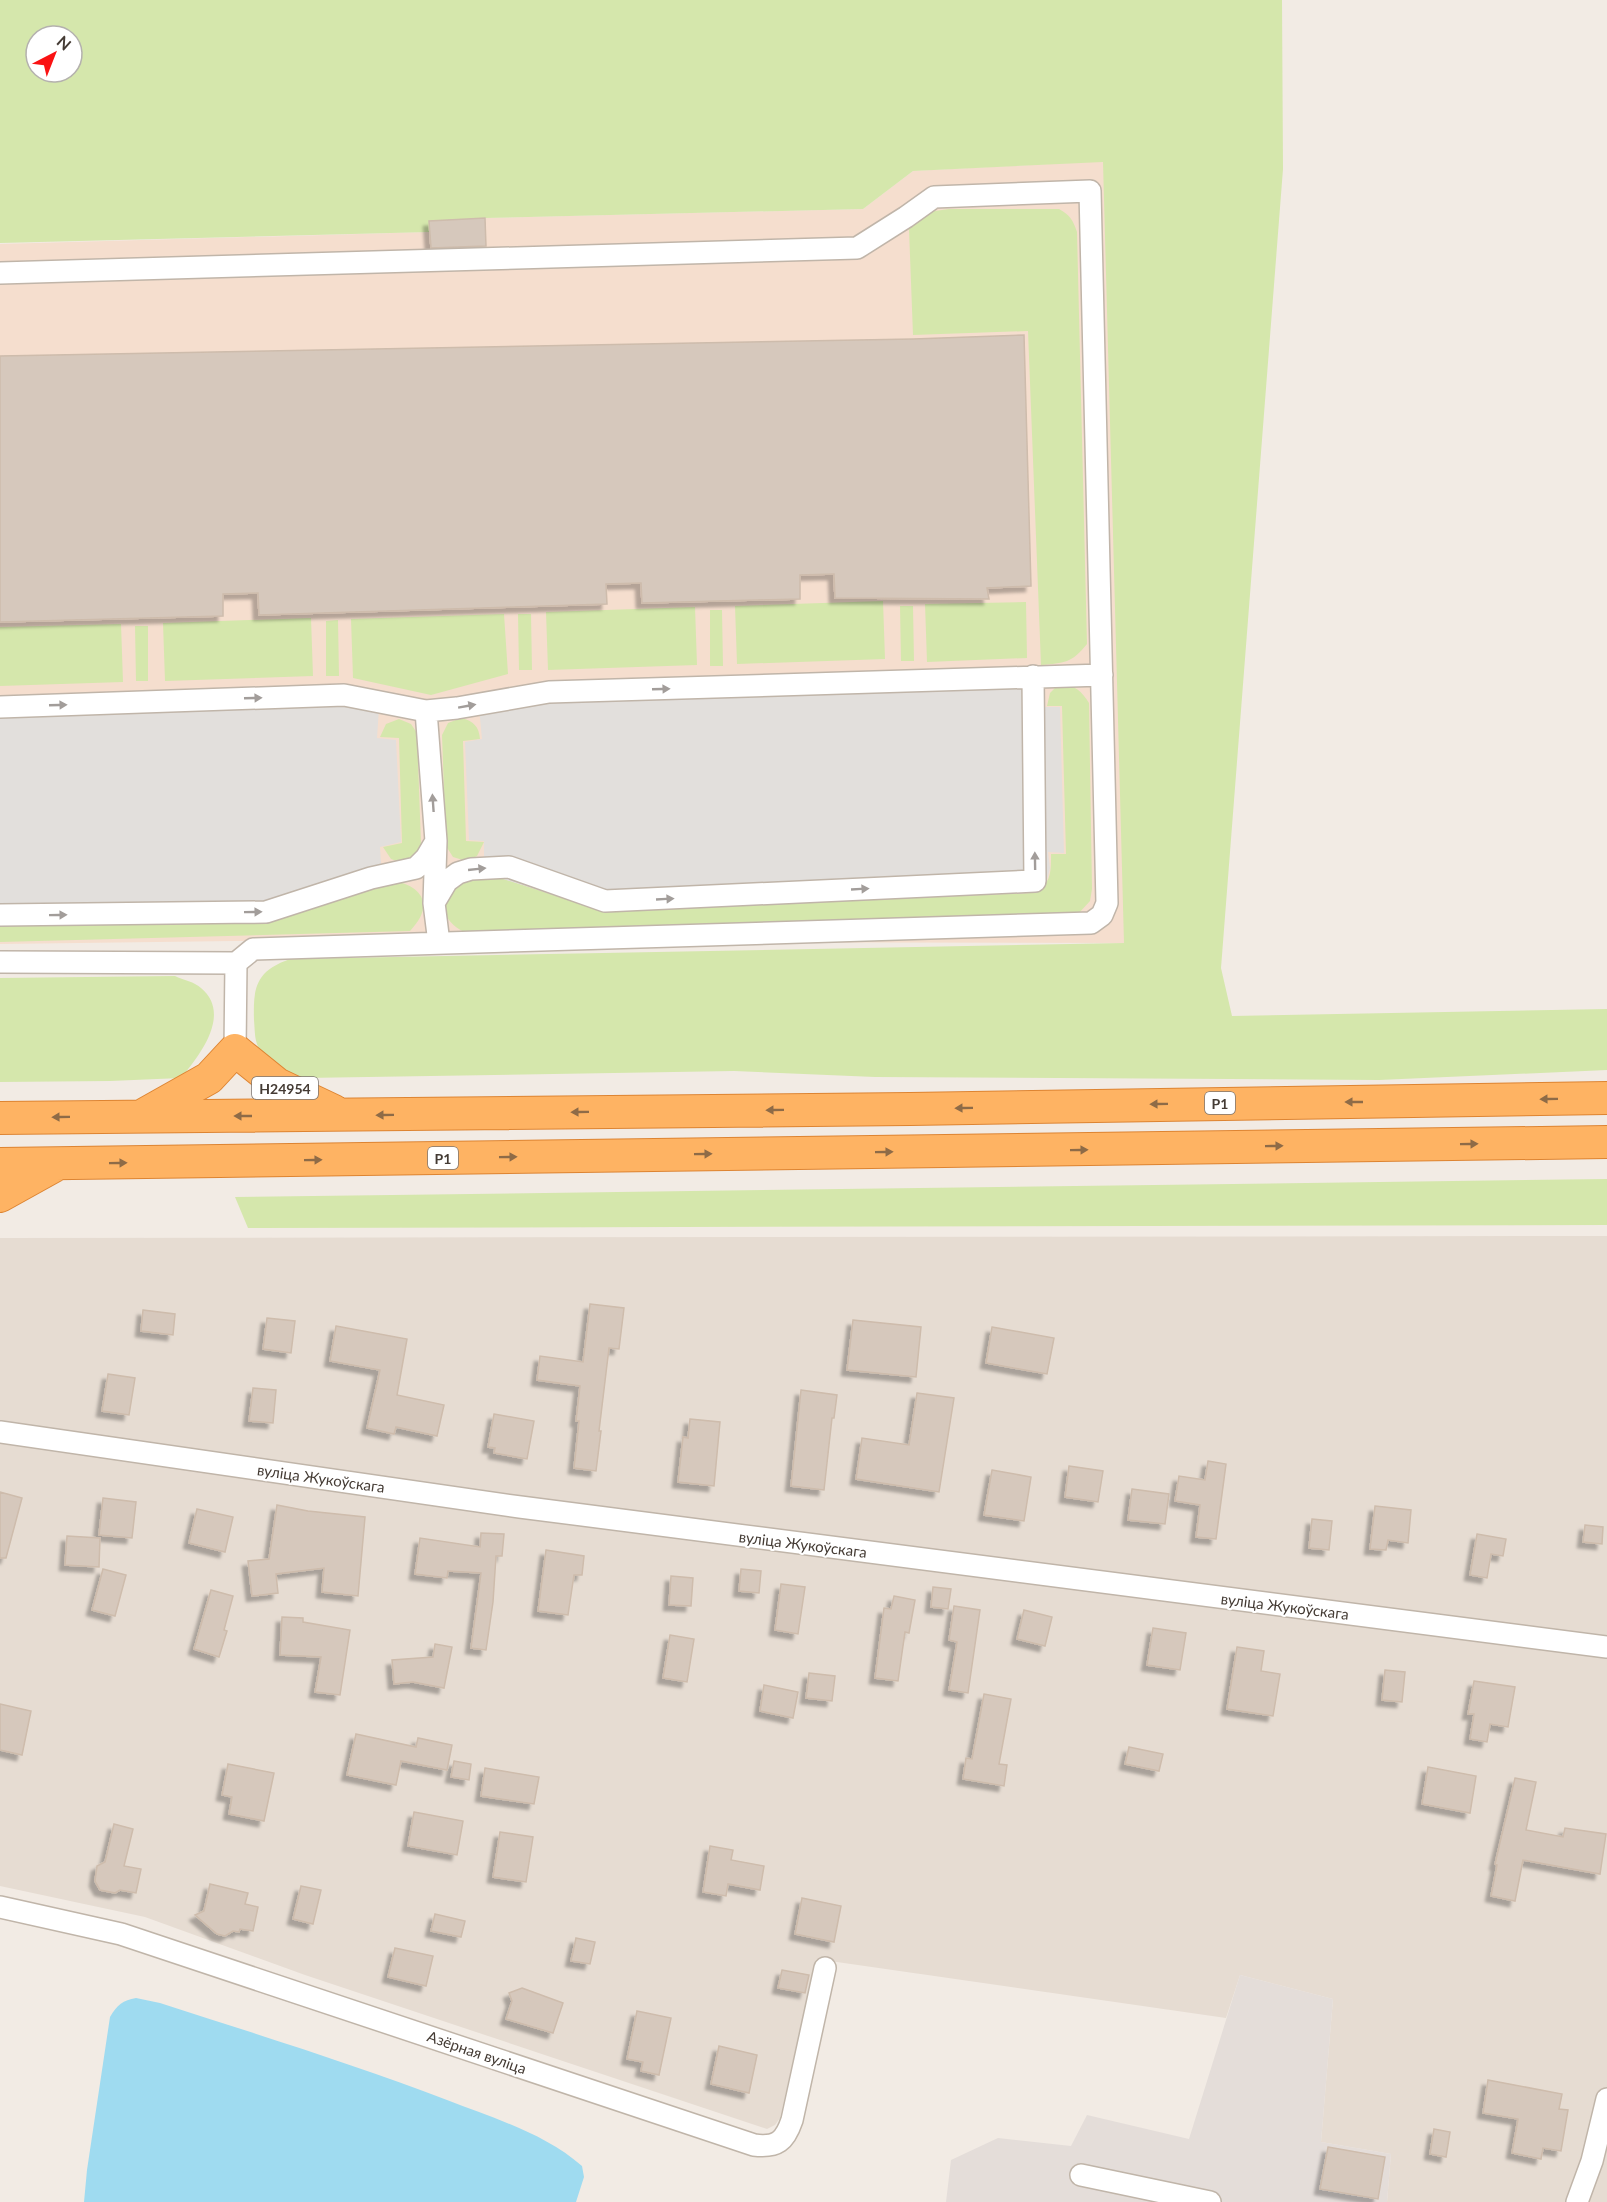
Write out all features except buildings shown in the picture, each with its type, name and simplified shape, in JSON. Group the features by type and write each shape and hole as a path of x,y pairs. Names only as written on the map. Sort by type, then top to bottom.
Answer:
{"highway":[{"name":"Н24954","path":"235,1050 277,1084 343,1115"},
{"path":"140,1117 208,1078 235,1050"},
{"name":"Р1","path":"0,1118 1607,1098"},
{"name":"Р1","path":"0,1164 1607,1142"},
{"path":"0,1196 60,1164"}],"street":[{"path":"0,273 857,248 934,197 1090,191 1107,903 1102,915 1091,923 254,949 236,963 0,962"},
{"path":"0,707 345,695 426,711 549,692 1102,675"},
{"path":"434,903 447,881 471,868 509,867 604,901 1035,881 1033,676"},
{"path":"426,711 436,841 434,903 439,943"},
{"path":"0,915 266,912 371,878 416,868 426,858 436,841"},
{"path":"401,872 422,883 429,891 434,903"},
{"path":"235,1050 236,963"},
{"name":"вуліца Жукоўскага","path":"0,1432 520,1507 1607,1647"},
{"name":"Азёрная вуліца","path":"0,1907 132,1938 743,2141 768,2147 779,2142 788,2133 825,1968"},
{"path":"1577,2202 1592,2161 1607,2099"},
{"path":"1081,2175 1210,2202"}],"shaded area":[{"path":"1260,153 1125,943 235,941 0,944 0,244 429,232 429,221 485,218 863,209 913,171"},
{"path":"1041,667 1044,707 1060,707 1064,853 1048,852 1050,868 1047,880 1041,888 1030,892 603,910 503,879 484,878 484,841 469,840 465,742 482,739 478,697"},
{"path":"380,694 377,738 396,740 401,842 380,847 382,879 266,918 0,924 0,697"},
{"path":"1607,1236 1607,2202 1387,2202 1391,2154 1321,2142 1333,1999 1240,1975 1226,2018 816,1959 780,2118 775,2125 767,2129 305,1975 145,1917 0,1886 0,1238"},
{"path":"1240,1975 1333,1999 1321,2142 1391,2154 1387,2202 946,2202 951,2160 998,2138 1071,2146 1087,2115 1189,2139"}],"green space":[{"path":"0,0 1282,0 1283,169 1221,968 1232,1016 1607,1009 1607,1070 1379,1080 875,1077 734,1071 304,1078 280,1069 265,1057 257,1044 254,998 263,975 290,959 1124,943 1103,162 913,171 863,209 485,218 430,221 430,232 0,243"},
{"path":"949,209 1059,209 1071,218 1077,232 1087,644 1077,655 1062,662 1041,665 1028,331 913,335 909,229 921,213"},
{"path":"883,601 885,659 737,664 735,606"},
{"path":"1026,602 1027,658 927,662 925,604"},
{"path":"900,606 913,606 914,661 901,661"},
{"path":"695,607 697,665 548,670 546,612"},
{"path":"710,610 722,610 723,666 710,666"},
{"path":"504,614 508,674 431,695 353,678 351,619"},
{"path":"518,614 531,614 532,670 519,670"},
{"path":"311,618 313,676 165,681 163,623"},
{"path":"338,620 339,676 326,676 326,621"},
{"path":"121,624 123,682 0,686 0,627"},
{"path":"135,626 148,626 148,681 136,681"},
{"path":"1058,685 1076,689 1089,703 1092,889 1090,901 1079,913 1057,916 464,932 451,922 443,908 453,885 472,879 504,879 602,911 1031,893 1043,886 1049,878 1051,854 1066,854 1062,706 1047,706 1050,693"},
{"path":"461,718 475,725 480,739 463,741 466,841 484,842 477,856 466,861 453,857 446,846 442,735 448,723"},
{"path":"399,719 411,724 417,733 421,844 417,854 406,861 391,859 383,847 402,843 399,738 380,737 386,724"},
{"path":"391,880 411,887 422,898 422,913 410,931 0,942 0,925"},
{"path":"175,976 201,988 210,998 214,1010 210,1034 181,1078 0,1082 0,978"},
{"path":"1607,1179 1607,1225 248,1228 235,1197"}],"water":[{"path":"136,1998 160,2003 340,2062 518,2127 551,2144 582,2166 584,2177 576,2202 84,2202 110,2017 121,2004"}]}
